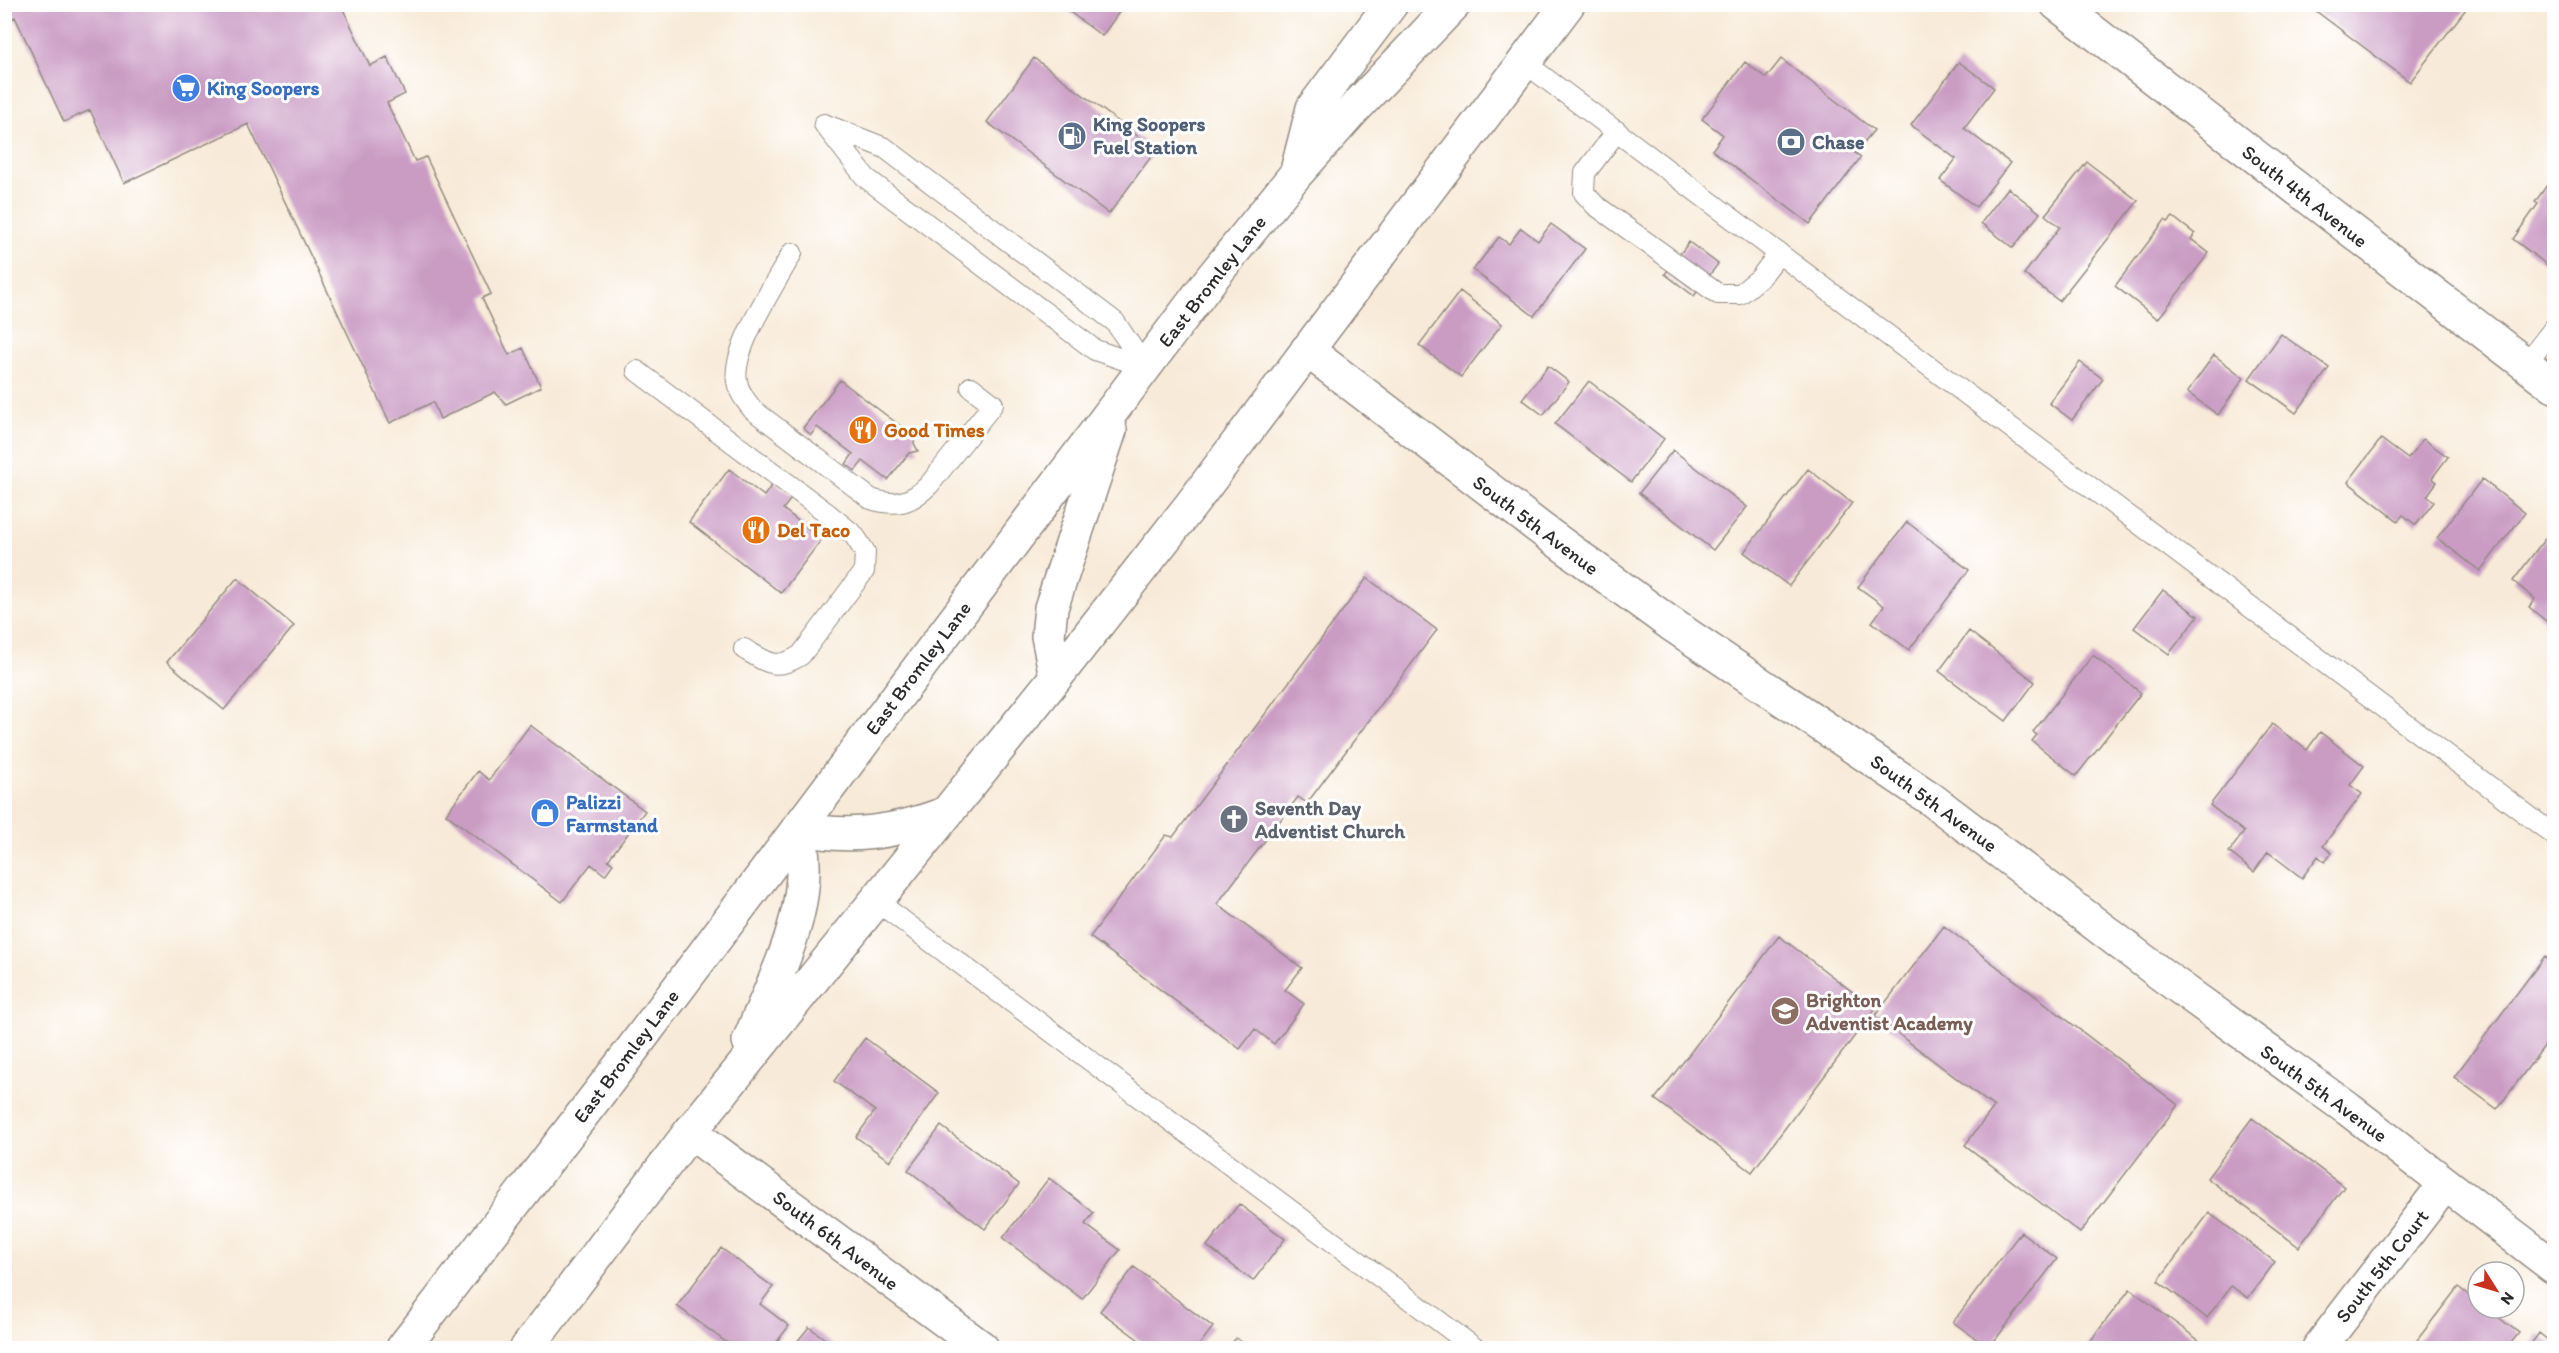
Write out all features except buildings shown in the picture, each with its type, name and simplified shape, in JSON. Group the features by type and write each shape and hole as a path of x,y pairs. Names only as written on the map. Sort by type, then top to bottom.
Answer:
{"main road":[{"path":"1296,174 1313,108 1391,4"},
{"name":"East Bromley Lane","path":"403,1348 1211,279 1296,174 1454,4"},
{"path":"527,1348 690,1132 1056,677 1191,505 1568,4"},
{"name":"South 4th Avenue","path":"2057,4 2554,386"},
{"name":"South 5th Avenue","path":"1307,350 1541,529 1662,618 1931,799 2161,974 2348,1109 2554,1267"},
{"path":"1056,677 1048,636 1051,608 1119,403"},
{"path":"736,1075 794,928 800,906 804,862 798,828 830,834 861,835 902,828 945,814"},
{"name":"South 6th Avenue","path":"690,1132 982,1348"},
{"name":"South 5th Court","path":"2319,1348 2445,1184"}],"lane":[{"path":"1525,63 2554,835"},
{"path":"824,124 885,147 1115,322 1145,367 1095,350 866,178 824,124"},
{"path":"1617,131 1586,173 1584,193 1595,205 1718,294 1740,294 1760,278 1779,253"},
{"path":"792,253 744,343 738,363 737,380 742,396 753,410 871,499 887,504 905,503 918,496 929,485 993,404 971,387"},
{"path":"2526,364 2554,328"},
{"path":"637,371 827,513 854,535 865,552 864,571 801,655 787,664 771,665 744,649"},
{"path":"875,900 1475,1348"}],"place":[{"name":"King Soopers","path":"186,88"},
{"name":"King Soopers Fuel Station","path":"1072,136"},
{"name":"Chase","path":"1791,142"},
{"name":"Good Times","path":"863,430"},
{"name":"Del Taco","path":"756,530"},
{"name":"Palizzi Farmstand","path":"545,813"},
{"name":"Seventh Day Adventist Church","path":"1234,819"},
{"name":"Brighton Adventist Academy","path":"1785,1011"}]}
